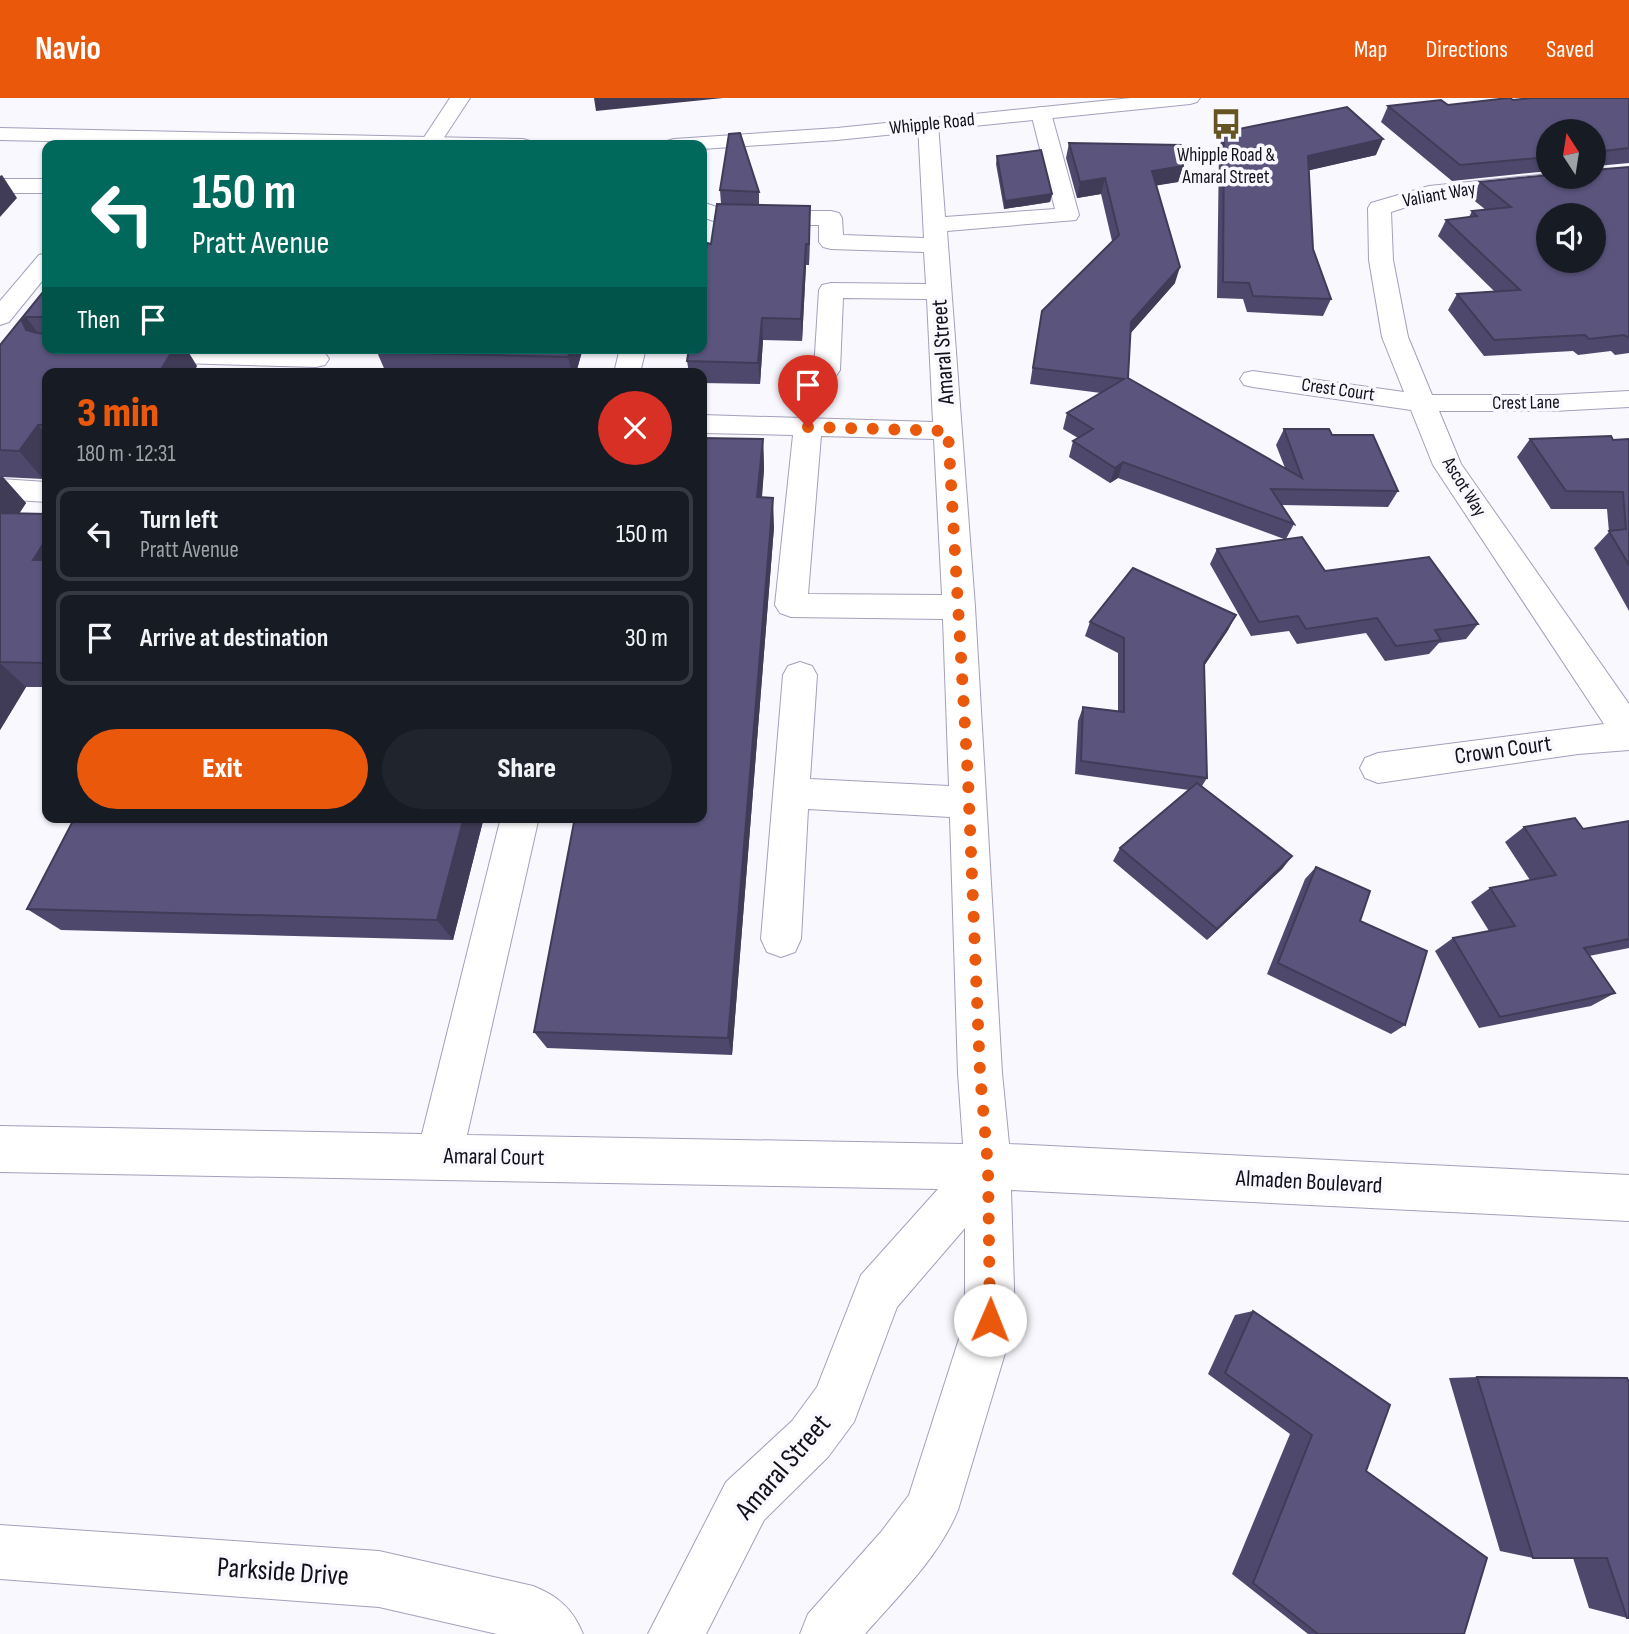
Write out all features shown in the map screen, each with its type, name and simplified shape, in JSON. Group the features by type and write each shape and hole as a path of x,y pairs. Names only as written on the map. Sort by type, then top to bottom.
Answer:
{"street":[{"path":"433,140 460,98"},
{"name":"Whipple Road","path":"707,144 749,142 1190,98"},
{"path":"707,211 725,218 831,218 831,242 936,235 1068,215 1041,113"},
{"name":"Amaral Street","path":"828,1634 901,1551 931,1510 990,1320 988,1167 980,1073 959,607 928,124"},
{"path":"0,134 126,140"},
{"name":"Valiant Way","path":"1379,208 1429,193 1536,182"},
{"path":"0,186 42,186"},
{"name":"Ascot Way","path":"1379,208 1381,260 1395,337 1447,465 1629,734"},
{"path":"12,271 42,256"},
{"path":"0,317 42,266"},
{"path":"827,370 831,290 939,292"},
{"path":"141,354 316,360"},
{"name":"Crest Court","path":"1253,379 1423,403"},
{"name":"Crest Lane","path":"1423,403 1553,403 1629,398"},
{"path":"707,424 948,431"},
{"path":"808,427 791,605 959,607"},
{"path":"0,489 42,492"},
{"path":"781,939 800,675"},
{"name":"Crown Court","path":"1378,768 1629,734"},
{"path":"791,793 969,803"},
{"path":"439,1156 519,823"},
{"name":"Amaral Court","path":"0,1149 787,1161 988,1167"},
{"name":"Amaral Street","path":"676,1634 745,1502 810,1439 836,1404 878,1292 988,1167"},
{"name":"Almaden Boulevard","path":"988,1167 1053,1168 1629,1198"},
{"name":"Parkside Drive","path":"0,1552 379,1579 533,1614 555,1634"}],"building":[{"path":"1510,98 1629,98 1629,148 1606,151 1606,119 1536,119 1536,158 1460,165 1388,106 1441,100 1448,105"},
{"path":"1347,107 1383,139 1308,156 1313,249 1331,299 1253,296 1249,283 1223,282 1224,132"},
{"path":"740,133 759,192 720,190 729,134"},
{"path":"1069,143 1181,145 1183,166 1152,171 1180,267 1131,322 1128,378 1302,478 1284,429 1329,429 1332,435 1373,435 1398,491 1271,489 1294,524 1123,462 1115,468 1073,441 1093,429 1067,413 1124,379 1033,368 1042,311 1119,235 1105,178 1080,182"},
{"path":"1041,150 1052,194 1005,201 997,156"},
{"path":"1629,167 1629,338 1624,335 1589,339 1585,335 1494,340 1457,294 1520,290 1446,220 1477,216 1472,211 1511,207 1480,182 1536,176 1536,189 1606,189 1606,169"},
{"path":"717,204 810,206 801,319 762,318 758,363 687,361 688,354 707,354 707,243 711,244"},
{"path":"42,293 42,317 26,317 22,321 26,330 42,334 42,354 170,354 162,368 42,368 42,425 38,425 19,451 0,450 0,345"},
{"path":"453,354 569,354 568,357"},
{"path":"1611,436 1613,440 1629,439 1629,565 1609,531 1626,529 1623,492 1566,491 1530,439"},
{"path":"707,438 763,439 757,497 773,498 728,1038 534,1032 574,823 707,823"},
{"path":"0,513 42,514 42,546 33,560 42,560 42,663 0,662"},
{"path":"1302,537 1325,571 1429,557 1478,624 1435,630 1441,640 1396,646 1377,618 1306,629 1298,616 1259,622 1217,549"},
{"path":"1133,568 1236,615 1204,663 1207,778 1081,761 1083,707 1124,712 1124,638 1090,622"},
{"path":"1197,783 1292,856 1217,929 1120,848"},
{"path":"1575,818 1583,829 1629,821 1629,939 1584,948 1615,993 1500,1017 1453,938 1515,926 1490,888 1556,875 1524,827"},
{"path":"72,823 462,823 437,920 27,909"},
{"path":"1316,867 1370,891 1360,921 1427,951 1405,1025 1278,963"},
{"path":"1253,1311 1390,1405 1366,1471 1487,1558 1464,1634 1318,1634 1253,1583 1312,1435 1225,1373"},
{"path":"1477,1377 1627,1378 1629,1618 1607,1558 1533,1558"}],"place":[{"name":"Whipple Road & Amaral Street","path":"1226,124"}],"route":[{"path":"808,427 948,431 968,779 980,1073 988,1167 992,1267 990,1320"}]}
